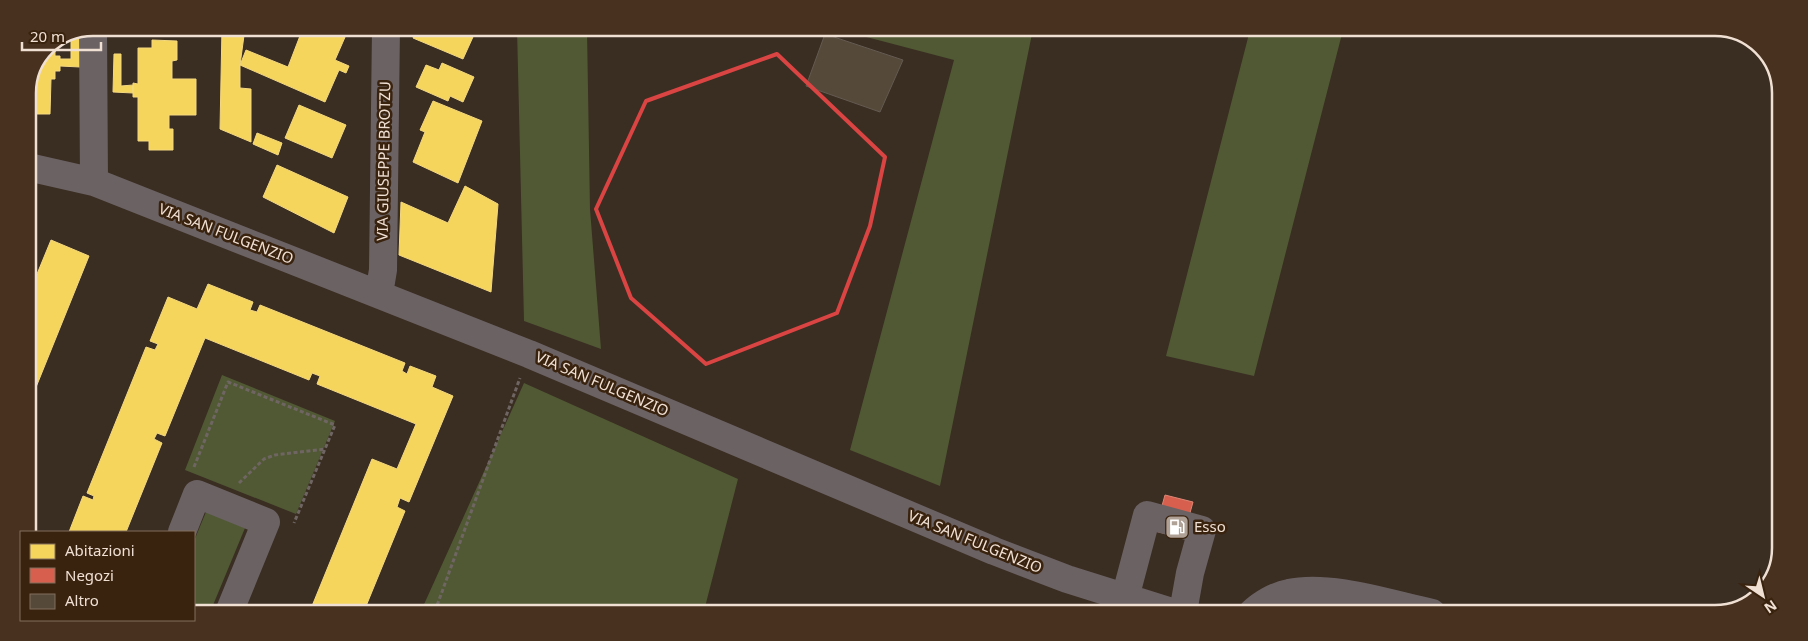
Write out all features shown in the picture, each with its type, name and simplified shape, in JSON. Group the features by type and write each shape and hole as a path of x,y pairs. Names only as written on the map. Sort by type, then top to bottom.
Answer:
{"street":[{"path":"93,36 94,182"},
{"name":"VIA GIUSEPPE BROTZU","path":"379,294 383,270 386,36"},
{"name":"VIA SAN FULGENZIO","path":"36,168 94,182 529,354 994,551 1067,579 1148,605"},
{"path":"182,531 197,494 266,522 232,605"},
{"path":"1125,598 1147,515 1202,530 1190,573 1184,605"},
{"path":"1261,605 1288,593 1326,590 1395,605"}],"path":[{"path":"437,605 529,354"},
{"path":"191,473 228,382 335,425 293,524"},
{"path":"233,490 264,459 275,455 325,449"}],"highlighted area":[{"path":"777,54 885,157 870,226 837,313 706,364 631,298 596,209 646,101"}],"green space":[{"path":"517,36 587,36 590,209 601,349 524,321"},
{"path":"863,36 1032,36 940,486 850,450 954,60"},
{"path":"1248,36 1341,36 1254,376 1166,356"},
{"path":"222,375 335,421 296,514 185,470"},
{"path":"524,383 738,479 706,605 424,605"},
{"path":"206,512 245,528 213,605 195,605 195,539"}],"building: Abitazioni":[{"path":"222,36 244,36 240,65 240,88 251,89 251,142 220,129"},
{"path":"300,36 346,36 335,60 349,66 346,73 339,70 325,102 240,65 246,50 288,67"},
{"path":"414,36 473,36 463,59 413,38"},
{"path":"81,37 80,67 60,66 60,71 55,71 55,79 51,79 50,114 36,114 37,82 46,62 55,51 55,56 60,56 60,59 71,59 71,41"},
{"path":"152,40 177,41 177,60 172,61 172,79 196,79 196,115 169,115 169,129 173,129 173,150 149,150 149,141 138,141 138,97 133,97 133,83 138,84 138,48 152,48"},
{"path":"114,54 121,54 121,86 133,85 133,93 113,92"},
{"path":"442,63 474,77 463,102 450,96 448,101 416,87 426,65 439,70"},
{"path":"433,101 482,121 458,183 413,162 425,132 420,130"},
{"path":"299,105 346,125 332,158 285,138"},
{"path":"257,133 282,143 278,155 253,144"},
{"path":"277,165 348,197 334,233 263,197"},
{"path":"465,186 498,204 491,292 399,255 401,202 448,223"},
{"path":"51,240 89,256 36,387 36,277"},
{"path":"208,284 253,302 250,310 257,312 260,305 405,363 402,371 407,374 410,366 436,376 432,387 453,396 409,502 400,498 397,507 405,511 366,605 312,605 372,459 397,469 416,424 317,384 320,376 312,373 309,380 205,338 165,436 157,433 154,439 162,443 126,531 69,531 83,496 93,500 94,496 87,493 146,347 155,350 158,344 150,341 168,297 197,309"}],"building: Negozi":[{"path":"1165,495 1193,502 1183,538 1155,531"}],"building: Altro":[{"path":"824,36 831,36 903,60 880,112 806,86"}],"place":[{"name":"Esso","path":"1177,527"}]}
